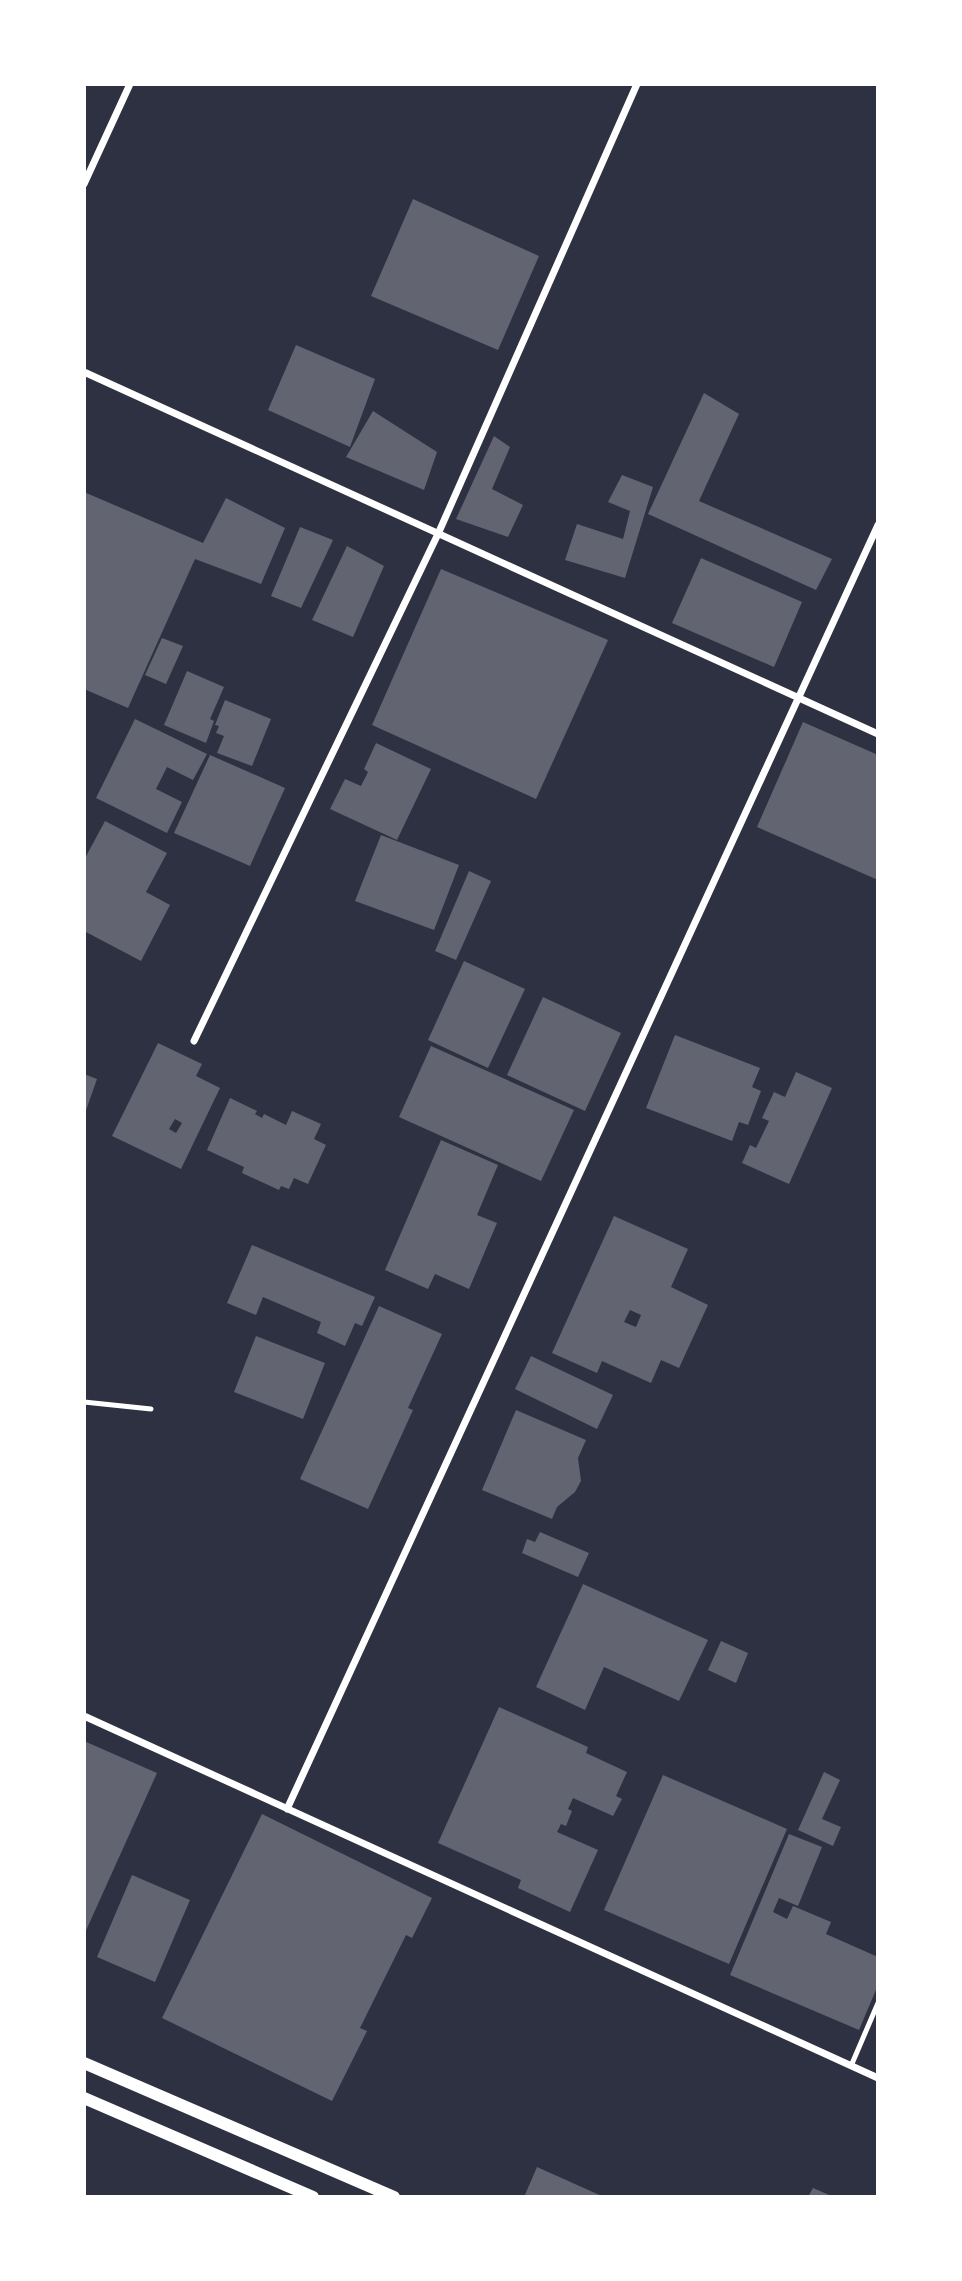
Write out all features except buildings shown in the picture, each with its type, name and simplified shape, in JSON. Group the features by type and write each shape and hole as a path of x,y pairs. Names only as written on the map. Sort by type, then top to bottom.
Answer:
{"street":[{"path":"84,184 130,84"},
{"path":"194,1041 438,534 637,84"},
{"path":"84,372 878,734"},
{"path":"287,1809 878,525"},
{"path":"84,1716 878,2078"},
{"path":"84,2063 394,2197"},
{"path":"84,2098 313,2197"}],"lane":[{"path":"84,1402 151,1409"},
{"path":"851,2066 878,2003"}]}
